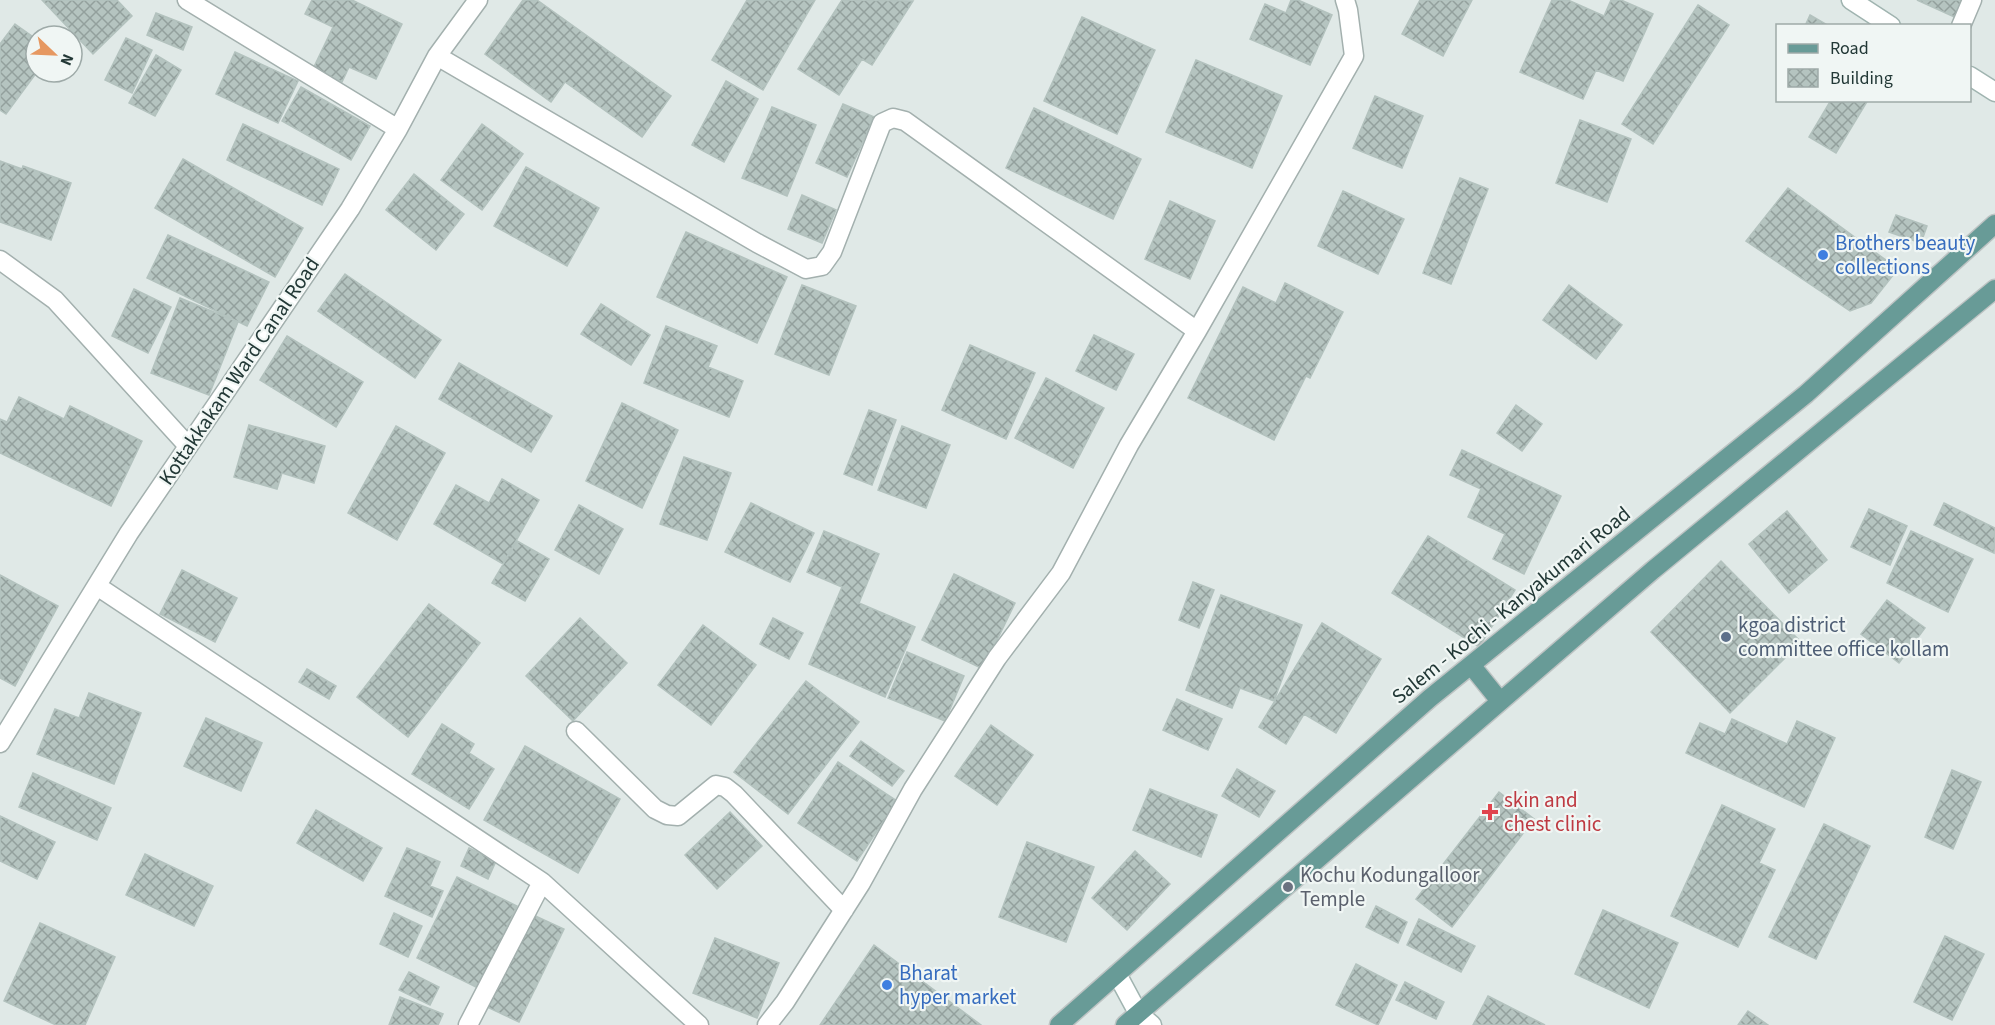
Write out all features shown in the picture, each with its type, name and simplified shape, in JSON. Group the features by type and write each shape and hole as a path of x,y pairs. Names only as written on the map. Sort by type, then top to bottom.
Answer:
{"main road":[{"name":"Salem - Kochi - Kanyakumari Road","path":"1059,1025 1430,698 1806,394 1995,224"},
{"path":"1138,1021 1500,701 1653,570 1995,290"},
{"path":"1472,665 1500,701"}],"street":[{"path":"187,0 398,129"},
{"name":"Kottakkakam Ward Canal Road","path":"0,743 129,533 350,209 398,129 437,57 478,0"},
{"path":"767,1025 785,1002 861,883 913,789 997,658 1061,573 1129,445 1354,57 1345,0"},
{"path":"1851,0 1888,24"},
{"path":"1962,24 1972,0"},
{"path":"437,57 757,243 806,269 822,266 832,252 882,123 892,118 905,121 1197,331"},
{"path":"1971,77 1995,92"},
{"path":"0,260 55,300 188,446"},
{"path":"97,586 542,882 699,1025"},
{"path":"576,731 655,809 667,815 678,816 716,785 725,787 844,910"},
{"path":"468,1025 542,882"},
{"path":"1117,974 1138,1021"}],"building":[{"path":"42,0 117,0 132,16 93,54 84,44 84,24 65,24"},
{"path":"312,0 352,0 402,24 376,79 349,67 342,82 313,69 333,27 305,14"},
{"path":"523,0 537,0 671,96 642,137 565,82 551,102 485,54"},
{"path":"747,0 815,0 763,90 712,60"},
{"path":"842,0 913,1 872,65 862,59 839,95 798,69"},
{"path":"1291,0 1298,0 1332,15 1310,65 1250,39 1265,4 1286,13"},
{"path":"1420,0 1472,0 1443,56 1402,34"},
{"path":"1552,0 1568,0 1604,16 1611,0 1621,0 1653,14 1623,81 1596,70 1583,99 1520,72"},
{"path":"1917,0 1970,0 1961,20"},
{"path":"1698,5 1729,25 1653,144 1622,124"},
{"path":"156,13 192,27 183,50 147,35"},
{"path":"1810,15 1826,24 1806,24"},
{"path":"1082,17 1155,50 1117,134 1044,101"},
{"path":"15,24 24,30 24,84 28,84 6,114 0,110 0,44"},
{"path":"126,38 152,50 132,93 105,80"},
{"path":"235,52 298,81 278,123 216,94"},
{"path":"156,55 181,70 155,116 129,103"},
{"path":"1196,60 1282,96 1252,168 1166,132"},
{"path":"726,81 758,99 724,162 692,145"},
{"path":"301,87 370,126 351,160 282,121"},
{"path":"1375,96 1423,116 1402,168 1353,148"},
{"path":"1830,102 1867,102 1836,153 1809,137"},
{"path":"843,104 874,117 847,177 816,163"},
{"path":"772,107 816,125 787,196 742,178"},
{"path":"1034,108 1141,159 1113,219 1006,168"},
{"path":"1580,120 1631,139 1607,202 1556,183"},
{"path":"243,124 339,169 322,205 227,160"},
{"path":"482,124 523,154 482,210 441,180"},
{"path":"183,159 303,228 275,277 155,208"},
{"path":"0,161 22,169 23,166 71,183 51,240 0,222"},
{"path":"526,167 599,208 567,266 494,226"},
{"path":"414,174 464,214 436,250 386,210"},
{"path":"1460,178 1488,189 1451,284 1423,273"},
{"name":"Brothers beauty collections","path":"1788,188 1898,269 1871,303 1850,311 1746,241"},
{"path":"1343,191 1404,219 1378,274 1318,246"},
{"path":"802,195 836,210 822,243 788,229"},
{"path":"1170,201 1215,221 1190,279 1145,259"},
{"path":"1896,215 1927,226 1921,243 1889,232"},
{"path":"686,232 787,277 757,343 657,297"},
{"path":"168,235 269,282 247,326 147,278"},
{"path":"345,274 441,340 415,378 318,311"},
{"path":"1285,283 1343,312 1310,378 1306,376 1274,440 1188,398 1243,287 1276,303"},
{"path":"802,285 856,306 829,375 775,354"},
{"path":"1569,285 1622,325 1596,359 1543,320"},
{"path":"134,289 171,307 148,353 112,336"},
{"path":"180,298 238,322 209,395 151,373"},
{"path":"601,304 650,335 631,365 581,334"},
{"path":"666,326 717,346 708,367 743,381 729,417 644,383"},
{"path":"1094,335 1134,354 1116,390 1076,371"},
{"path":"287,336 363,382 336,427 260,380"},
{"path":"970,345 1035,373 1006,439 942,410"},
{"path":"459,363 552,416 531,452 439,399"},
{"path":"1046,378 1104,408 1073,468 1015,438"},
{"path":"19,397 64,419 70,406 142,441 111,506 0,453 0,419 7,422"},
{"path":"622,403 678,430 642,508 586,481"},
{"path":"1516,405 1542,424 1522,451 1497,433"},
{"path":"869,410 896,420 872,485 844,474"},
{"path":"249,425 325,446 314,483 282,473 277,489 234,477"},
{"path":"396,426 445,453 397,540 348,513"},
{"path":"902,426 950,445 926,508 878,490"},
{"path":"1462,450 1561,496 1524,574 1493,559 1505,534 1468,517 1481,489 1450,475"},
{"path":"684,457 731,473 707,540 660,524"},
{"path":"502,479 539,500 503,564 434,524 456,485 489,503"},
{"path":"751,503 814,533 790,582 725,552"},
{"path":"1944,503 1995,528 1994,553 1934,525"},
{"path":"579,505 623,529 599,574 555,550"},
{"path":"1869,509 1907,526 1890,565 1851,547"},
{"path":"1787,511 1827,560 1789,593 1749,544"},
{"path":"824,531 879,554 859,603 915,627 885,697 809,664 842,587 807,572"},
{"path":"1911,531 1973,559 1948,612 1887,583"},
{"path":"1428,536 1515,590 1479,647 1392,593"},
{"path":"517,541 549,559 525,601 492,583"},
{"name":"kgoa district committee office kollam","path":"1721,561 1801,642 1730,713 1651,632"},
{"path":"182,570 237,598 215,642 160,614"},
{"path":"954,574 1015,603 983,669 922,640"},
{"path":"0,575 58,606 15,686 0,678"},
{"path":"1193,582 1214,590 1199,628 1179,620"},
{"path":"1221,595 1302,625 1274,701 1240,688 1232,708 1186,690"},
{"path":"1887,600 1925,628 1899,663 1861,634"},
{"path":"429,604 480,643 408,737 357,697"},
{"path":"580,618 627,663 573,721 526,676"},
{"path":"773,618 803,633 789,659 760,644"},
{"path":"1322,623 1381,659 1336,733 1304,714 1286,744 1259,727"},
{"path":"703,625 756,665 711,725 658,685"},
{"path":"907,652 964,676 945,721 888,698"},
{"path":"307,669 336,686 329,699 299,682"},
{"path":"806,681 859,722 788,814 734,772"},
{"path":"89,693 141,713 114,784 37,754 55,709 79,718"},
{"path":"1177,699 1222,719 1208,750 1163,730"},
{"path":"206,718 262,743 241,791 184,766"},
{"path":"1732,719 1787,744 1797,721 1835,738 1804,807 1686,753 1700,723 1725,734"},
{"path":"442,724 474,744 469,753 494,769 469,809 412,774"},
{"path":"991,725 1033,755 997,805 955,776"},
{"path":"861,741 904,771 892,786 850,756"},
{"path":"525,746 620,799 578,873 484,820"},
{"path":"838,762 897,801 857,861 798,823"},
{"path":"1237,769 1275,791 1259,817 1222,796"},
{"path":"1952,770 1981,782 1953,849 1925,837"},
{"path":"33,773 111,808 97,840 19,807"},
{"path":"1150,789 1217,815 1201,857 1133,830"},
{"path":"1499,792 1534,819 1452,927 1416,899"},
{"path":"1722,805 1775,829 1759,863 1775,870 1738,947 1671,916"},
{"path":"316,810 382,848 363,881 297,843"},
{"path":"730,812 762,846 717,889 685,855"},
{"path":"0,816 55,842 37,879 0,861"},
{"path":"1824,824 1870,846 1816,959 1769,937"},
{"path":"1027,842 1094,867 1066,942 999,917"},
{"path":"407,848 440,862 430,886 443,891 432,917 385,896"},
{"path":"469,848 496,861 488,879 461,866"},
{"path":"1135,851 1170,884 1127,930 1092,898"},
{"path":"145,854 213,886 194,926 126,895"},
{"path":"457,877 517,906 478,988 417,958"},
{"path":"1376,906 1407,922 1398,943 1366,927"},
{"path":"1603,910 1678,943 1649,1008 1575,974"},
{"path":"394,913 422,926 408,957 380,944"},
{"path":"531,914 564,929 519,1022 487,1007"},
{"path":"1419,919 1475,946 1461,972 1407,945"},
{"path":"40,923 115,957 85,1025 56,1025 4,1001"},
{"path":"1945,936 1984,954 1952,1020 1914,1002"},
{"path":"715,938 779,963 757,1018 693,993"},
{"name":"Bharat hyper market","path":"874,945 981,1025 820,1025"},
{"path":"1356,964 1397,985 1378,1025 1336,1005"},
{"path":"409,972 439,987 430,1005 399,990"},
{"path":"1405,982 1444,1002 1436,1019 1396,1000"},
{"path":"1488,996 1545,1025 1473,1025"},
{"path":"400,997 443,1014 438,1025 389,1025"},
{"path":"1748,1011 1768,1025 1738,1025"}],"place":[{"name":"Brothers beauty collections","path":"1823,255"},
{"name":"kgoa district committee office kollam","path":"1726,637"},
{"name":"skin and chest clinic","path":"1490,812"},
{"name":"Kochu Kodungalloor Temple","path":"1288,887"},
{"name":"Bharat hyper market","path":"887,985"}]}
